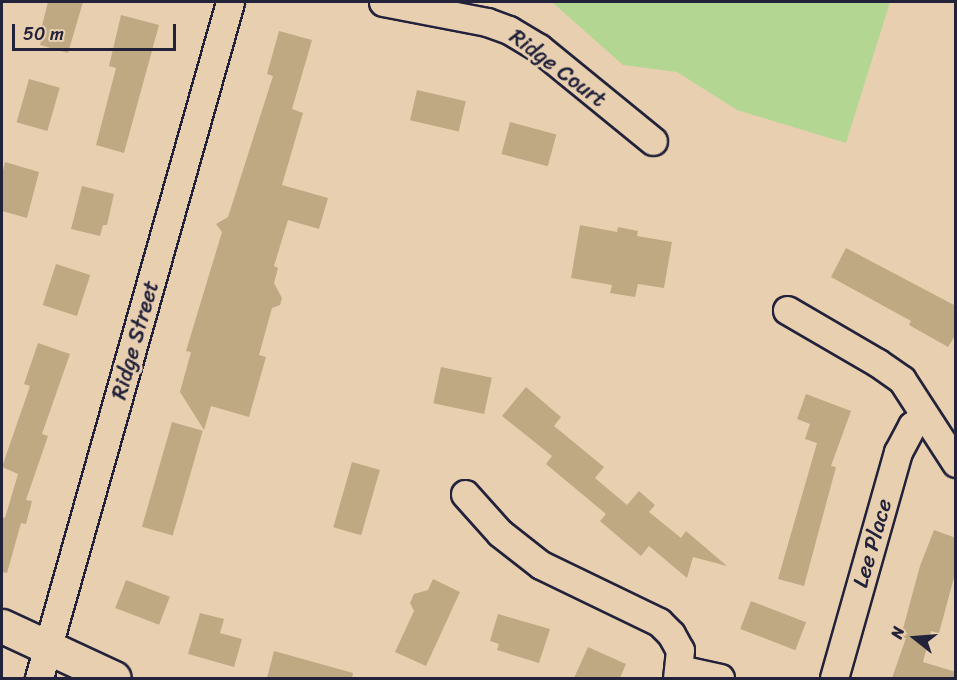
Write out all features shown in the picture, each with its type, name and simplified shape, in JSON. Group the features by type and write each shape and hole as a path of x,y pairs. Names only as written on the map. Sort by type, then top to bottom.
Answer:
{"street":[{"name":"Ridge Street","path":"39,678 230,2"},
{"name":"Ridge Court","path":"383,2 487,22 509,30 539,48 652,141"},
{"path":"787,310 878,363 902,380 956,463"},
{"name":"Lee Place","path":"834,678 898,452 912,426 925,416"},
{"path":"465,494 517,549 541,565 659,622 671,634 680,650 678,674 720,678"},
{"path":"2,626 114,678"}],"green space":[{"path":"552,2 890,2 846,143 737,110 677,72 623,65"}],"building":[{"path":"48,2 83,2 68,53 40,45 43,34 40,33"},
{"path":"121,15 159,25 124,153 96,145 116,68 109,66"},
{"path":"279,31 312,40 292,109 303,113 282,185 328,198 319,229 288,220 274,266 278,268 274,283 282,298 280,305 272,308 259,355 266,357 249,417 211,406 204,430 180,392 191,352 186,351 222,232 216,224 228,217 273,76 267,74"},
{"path":"29,79 60,88 47,131 17,122"},
{"path":"417,90 466,101 459,131 410,120"},
{"path":"510,122 556,134 548,166 501,154"},
{"path":"5,162 39,172 27,218 2,211 2,175"},
{"path":"82,186 114,194 107,225 103,225 100,236 71,229"},
{"path":"580,225 617,232 618,227 638,231 637,236 672,242 664,288 638,284 635,297 610,293 612,285 571,278"},
{"path":"846,248 956,306 956,334 948,347 909,325 911,321 831,277"},
{"path":"56,264 90,275 77,316 43,305"},
{"path":"38,343 70,354 42,434 48,436 26,500 32,501 26,524 21,523 7,573 2,572 2,517 5,518 18,474 2,467 30,386 24,384"},
{"path":"441,367 492,378 484,414 433,403"},
{"path":"526,387 561,417 554,426 604,467 595,478 627,505 639,491 655,505 649,512 681,538 686,531 727,566 693,557 687,578 649,546 641,556 600,521 606,514 546,464 552,456 502,416"},
{"path":"806,394 851,411 831,466 836,467 804,586 778,579 817,443 805,439 810,424 797,419"},
{"path":"172,422 203,431 173,536 142,527"},
{"path":"352,462 380,470 361,535 333,527"},
{"path":"934,530 956,538 956,570 939,633 931,631 923,662 956,672 956,678 892,678 906,638 901,636 920,566"},
{"path":"433,579 460,592 426,666 395,652 414,611 410,603 414,594 428,590"},
{"path":"126,580 170,597 159,625 115,608"},
{"path":"751,601 806,622 795,650 740,629"},
{"path":"200,613 224,619 220,633 242,639 234,667 188,654"},
{"path":"498,614 550,629 539,663 497,650 499,644 490,641"},
{"path":"588,647 626,664 620,678 574,678"},
{"path":"274,651 353,673 352,678 267,678"}]}
